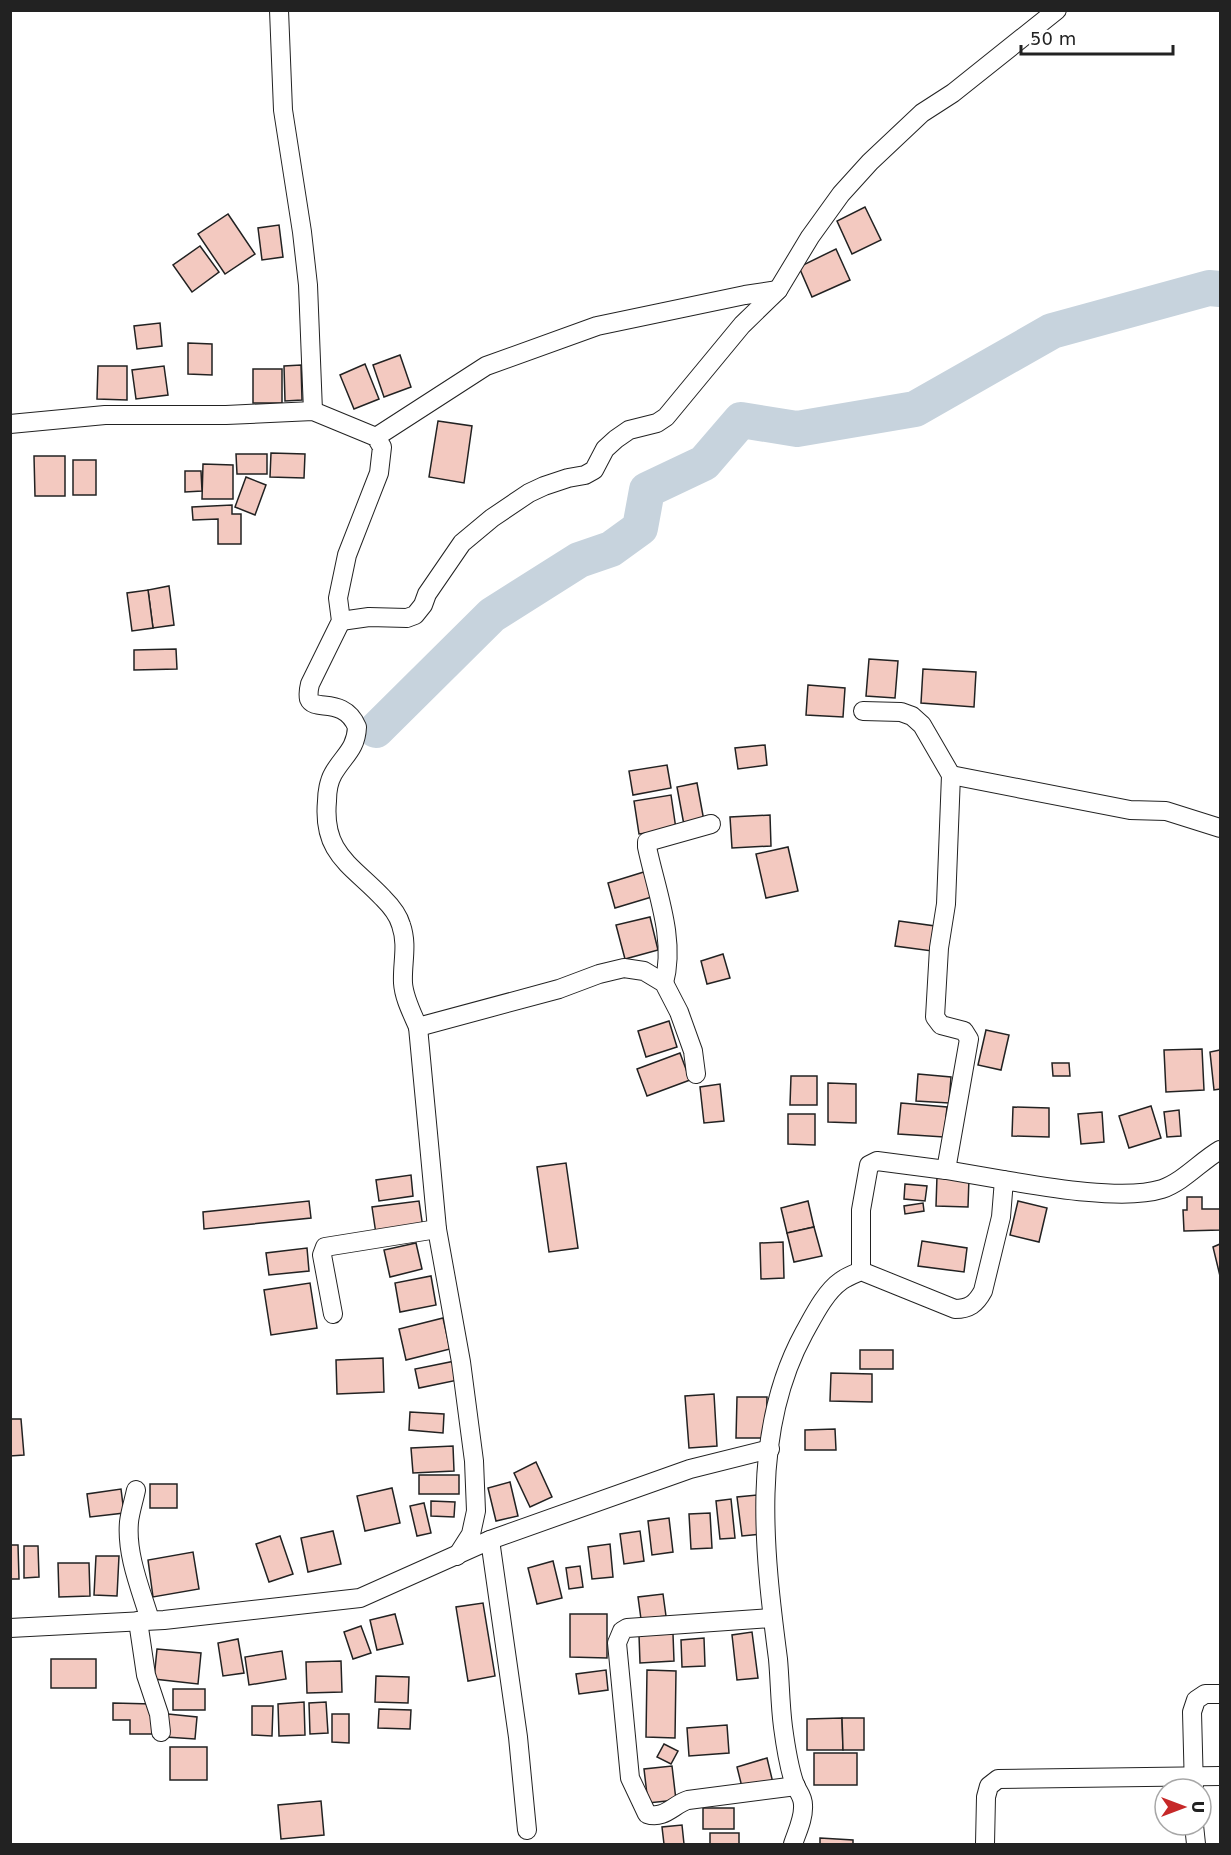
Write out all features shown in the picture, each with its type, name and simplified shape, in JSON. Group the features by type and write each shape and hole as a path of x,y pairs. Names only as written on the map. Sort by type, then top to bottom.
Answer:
{"street":[{"path":"279,10 283,110 301,222 308,285 313,411"},
{"path":"341,621 369,617 406,618 415,615 462,543 492,518 529,493 568,478 585,476 594,470 605,449 629,430 657,423 666,417 742,325 777,290 810,237 870,162 922,113 953,93 1057,10"},
{"path":"376,437 486,366 597,326 777,290"},
{"path":"10,424 105,415 226,415 313,411 366,431 376,437 381,447 379,473 347,555 338,598 341,621 310,684 309,699 313,704 345,710 350,713 357,727 352,749 332,776 326,801 330,841 339,856 393,908 401,924 406,945 404,993 418,1027 437,1229 474,1461 476,1511 471,1534 456,1557"},
{"path":"863,711 901,712 912,716 922,725 951,775 946,904 939,948 935,1017 941,1025 964,1031 969,1039 946,1170"},
{"path":"951,775 1130,810 1166,811 1221,828"},
{"path":"664,982 669,966 668,944 647,842 711,824"},
{"path":"418,1027 498,1007 624,968 644,971 664,982 680,1012 693,1051 696,1074"},
{"path":"861,1271 861,1210 869,1165 877,1161 1117,1194 1162,1188 1221,1150"},
{"path":"793,1845 804,1804 802,1794 796,1786 783,1733 765,1532 770,1449 780,1393 794,1351 817,1309 840,1282 861,1271 955,1309 966,1309 978,1301 983,1291 1001,1217 1004,1180"},
{"path":"333,1314 322,1255 325,1247 437,1229"},
{"path":"10,1628 144,1621 360,1598 490,1540 690,1469 770,1449"},
{"path":"136,1490 129,1522 130,1543 144,1621 146,1675 159,1714 161,1732"},
{"path":"490,1540 518,1737 527,1830"},
{"path":"771,1618 627,1628 622,1631 617,1643 630,1778 647,1814 653,1816 667,1813 679,1803 688,1800 796,1786"},
{"path":"1194,1777 1192,1712 1196,1700 1205,1694 1221,1694"},
{"path":"985,1845 986,1797 989,1786 998,1779 1153,1782"}],"building":[{"path":"865,207 881,240 852,254 837,221"},
{"path":"228,214 255,254 225,274 198,234"},
{"path":"279,225 283,257 262,260 258,228"},
{"path":"200,246 219,272 192,292 173,265"},
{"path":"836,249 850,280 812,297 799,267"},
{"path":"160,323 162,346 137,349 134,326"},
{"path":"188,343 212,344 212,375 188,374"},
{"path":"400,355 411,387 384,397 373,365"},
{"path":"365,364 379,399 354,409 340,375"},
{"path":"301,365 302,400 285,401 284,366"},
{"path":"98,366 127,366 127,400 97,399"},
{"path":"164,366 168,395 136,399 132,370"},
{"path":"253,369 282,369 282,403 253,403"},
{"path":"438,421 472,426 464,483 429,477"},
{"path":"271,453 305,454 304,478 270,477"},
{"path":"236,454 267,454 267,474 237,474"},
{"path":"34,456 65,456 65,496 35,496"},
{"path":"73,460 96,460 96,495 73,495"},
{"path":"203,464 233,465 233,499 202,499"},
{"path":"185,471 201,471 202,491 185,492"},
{"path":"246,477 266,485 255,515 235,507"},
{"path":"232,505 232,514 241,514 241,544 218,544 218,519 193,520 192,507"},
{"path":"169,586 174,625 153,628 148,590"},
{"path":"148,590 153,628 132,631 127,593"},
{"path":"176,649 177,669 134,670 134,650"},
{"path":"869,659 898,661 895,698 866,696"},
{"path":"923,669 976,672 974,707 921,703"},
{"path":"808,685 845,688 843,717 806,715"},
{"path":"765,745 767,765 738,769 735,748"},
{"path":"667,765 671,788 633,795 629,771"},
{"path":"697,783 704,821 684,825 677,787"},
{"path":"671,795 676,829 639,834 634,801"},
{"path":"770,815 771,846 732,848 730,817"},
{"path":"788,847 798,891 766,898 756,854"},
{"path":"647,871 655,896 615,908 608,883"},
{"path":"650,917 658,950 625,959 616,925"},
{"path":"899,921 935,926 932,951 895,946"},
{"path":"723,954 730,978 707,984 701,961"},
{"path":"669,1021 677,1047 646,1057 638,1031"},
{"path":"986,1030 1009,1035 1001,1070 978,1065"},
{"path":"1202,1049 1204,1090 1166,1092 1164,1050"},
{"path":"1220,1050 1220,1089 1214,1090 1210,1052"},
{"path":"680,1053 690,1080 647,1096 637,1069"},
{"path":"1052,1063 1069,1063 1070,1076 1053,1076"},
{"path":"918,1074 951,1077 949,1103 916,1101"},
{"path":"791,1076 817,1076 817,1105 790,1105"},
{"path":"828,1083 856,1084 856,1123 828,1122"},
{"path":"720,1084 724,1121 704,1123 700,1087"},
{"path":"901,1103 947,1107 944,1137 898,1134"},
{"path":"1151,1106 1161,1138 1129,1148 1119,1116"},
{"path":"1013,1107 1049,1108 1049,1137 1012,1136"},
{"path":"1179,1110 1181,1136 1167,1137 1164,1112"},
{"path":"1102,1112 1104,1142 1081,1144 1078,1114"},
{"path":"788,1114 815,1114 815,1145 788,1144"},
{"path":"566,1163 578,1248 549,1252 537,1167"},
{"path":"411,1175 413,1196 379,1201 376,1180"},
{"path":"937,1176 969,1178 968,1207 936,1206"},
{"path":"905,1184 927,1186 925,1201 904,1199"},
{"path":"1187,1197 1202,1197 1202,1209 1220,1209 1220,1230 1184,1231 1183,1210 1187,1210"},
{"path":"309,1201 311,1218 204,1229 203,1212"},
{"path":"419,1201 423,1228 376,1234 372,1207"},
{"path":"808,1201 814,1227 787,1233 781,1208"},
{"path":"1018,1201 1047,1208 1039,1242 1010,1235"},
{"path":"923,1203 924,1211 905,1214 904,1206"},
{"path":"814,1227 822,1256 794,1262 787,1233"},
{"path":"922,1241 967,1248 964,1272 918,1266"},
{"path":"783,1242 784,1278 761,1279 760,1243"},
{"path":"416,1243 422,1269 390,1277 384,1250"},
{"path":"1220,1244 1220,1276 1213,1247"},
{"path":"307,1248 309,1271 269,1275 266,1253"},
{"path":"431,1276 436,1305 400,1312 395,1283"},
{"path":"310,1283 317,1328 271,1335 264,1290"},
{"path":"443,1318 450,1349 406,1360 399,1329"},
{"path":"860,1350 893,1350 893,1369 860,1369"},
{"path":"383,1358 384,1392 337,1394 336,1360"},
{"path":"455,1361 458,1380 419,1388 415,1369"},
{"path":"831,1373 872,1374 872,1402 830,1401"},
{"path":"714,1394 717,1446 689,1448 685,1396"},
{"path":"737,1397 767,1397 766,1438 736,1438"},
{"path":"410,1412 444,1414 443,1433 409,1430"},
{"path":"10,1419 21,1419 24,1455 10,1456"},
{"path":"835,1429 836,1450 805,1450 805,1430"},
{"path":"453,1446 454,1471 413,1473 411,1448"},
{"path":"536,1462 552,1497 530,1507 514,1473"},
{"path":"419,1475 459,1475 459,1494 419,1494"},
{"path":"510,1482 518,1516 496,1521 488,1488"},
{"path":"150,1484 177,1484 177,1508 150,1508"},
{"path":"392,1488 400,1523 365,1531 357,1496"},
{"path":"121,1489 124,1513 90,1517 87,1494"},
{"path":"757,1495 762,1534 742,1536 737,1497"},
{"path":"731,1499 735,1538 720,1539 716,1501"},
{"path":"431,1501 455,1502 454,1517 431,1516"},
{"path":"424,1503 431,1533 417,1536 410,1506"},
{"path":"710,1513 712,1548 691,1549 689,1514"},
{"path":"669,1518 673,1552 652,1555 648,1521"},
{"path":"333,1531 341,1564 308,1572 301,1538"},
{"path":"640,1531 644,1561 624,1564 620,1534"},
{"path":"280,1536 293,1574 269,1582 256,1544"},
{"path":"610,1544 613,1577 592,1579 588,1547"},
{"path":"10,1545 18,1545 19,1579 10,1579"},
{"path":"24,1546 38,1546 39,1577 24,1578"},
{"path":"193,1552 199,1589 153,1597 148,1560"},
{"path":"96,1556 119,1556 117,1596 94,1595"},
{"path":"553,1561 562,1598 537,1604 528,1568"},
{"path":"58,1563 89,1563 90,1596 59,1597"},
{"path":"580,1566 583,1587 569,1589 566,1568"},
{"path":"663,1594 666,1616 641,1619 638,1597"},
{"path":"483,1603 495,1676 468,1681 456,1607"},
{"path":"395,1614 403,1644 377,1650 370,1620"},
{"path":"570,1614 607,1614 607,1658 570,1657"},
{"path":"361,1626 371,1653 353,1659 344,1632"},
{"path":"752,1632 758,1678 737,1680 732,1635"},
{"path":"673,1634 674,1661 640,1663 639,1635"},
{"path":"704,1638 705,1666 682,1667 681,1640"},
{"path":"238,1639 244,1673 223,1676 218,1643"},
{"path":"157,1649 201,1653 198,1684 154,1679"},
{"path":"282,1651 286,1679 249,1685 245,1657"},
{"path":"51,1659 96,1659 96,1688 51,1688"},
{"path":"341,1661 342,1692 307,1693 306,1662"},
{"path":"606,1670 608,1690 579,1694 576,1674"},
{"path":"647,1670 676,1671 675,1738 646,1737"},
{"path":"376,1676 409,1677 408,1703 375,1702"},
{"path":"173,1689 205,1689 205,1710 173,1710"},
{"path":"304,1702 305,1735 279,1736 278,1704"},
{"path":"326,1702 328,1733 310,1734 309,1703"},
{"path":"113,1703 152,1704 152,1734 130,1734 130,1720 113,1720"},
{"path":"252,1706 273,1706 272,1736 252,1735"},
{"path":"379,1709 411,1710 410,1729 378,1728"},
{"path":"168,1714 197,1717 195,1739 166,1737"},
{"path":"332,1714 349,1714 349,1743 332,1742"},
{"path":"842,1718 843,1750 807,1750 807,1719"},
{"path":"842,1718 864,1718 864,1750 843,1750"},
{"path":"727,1725 729,1753 689,1756 687,1728"},
{"path":"664,1744 678,1751 671,1764 657,1757"},
{"path":"170,1747 207,1747 207,1780 170,1780"},
{"path":"814,1753 857,1753 857,1785 814,1785"},
{"path":"767,1758 773,1783 743,1791 737,1767"},
{"path":"672,1766 676,1800 648,1803 644,1769"},
{"path":"321,1801 324,1835 281,1839 278,1805"},
{"path":"703,1808 734,1808 734,1829 703,1829"},
{"path":"682,1825 684,1844 664,1844 662,1827"},
{"path":"710,1833 739,1833 739,1844 710,1844"},
{"path":"820,1838 853,1840 853,1844 820,1844"}],"waterway":[{"path":"376,730 492,615 579,560 611,549 640,528 647,490 704,463 741,420 797,429 915,409 1052,331 1209,288 1220,289"}]}
